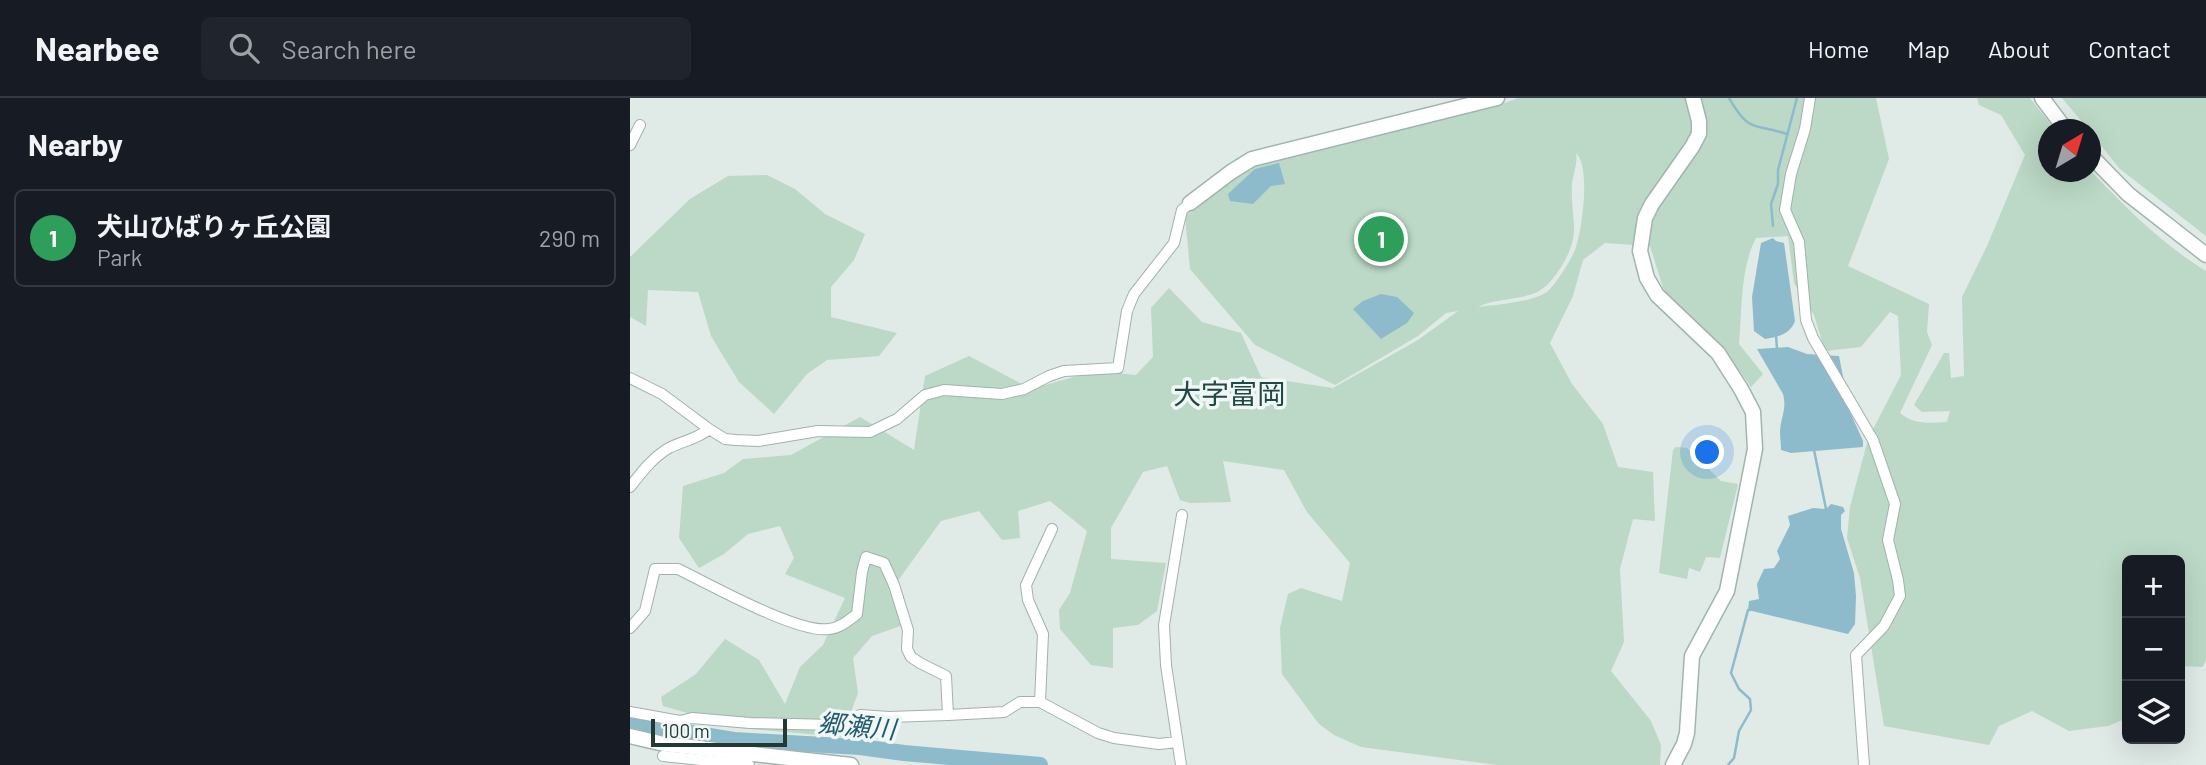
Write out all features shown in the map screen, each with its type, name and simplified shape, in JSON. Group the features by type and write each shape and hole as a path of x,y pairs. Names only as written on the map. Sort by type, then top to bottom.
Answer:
{"street":[{"path":"630,378 662,394 725,439 758,441 818,431 864,434 890,423 920,398 936,391 1002,394 1024,389 1064,370 1118,368 1127,311 1134,294 1174,243 1182,210 1231,172 1252,159 1497,98"},
{"path":"1673,765 1687,733 1692,656 1727,591 1755,449 1752,412 1741,389 1718,353 1657,295 1647,278 1640,251 1645,218 1652,204 1699,134 1699,121 1693,98"},
{"path":"1810,98 1785,210 1799,242 1800,272 1809,329 1874,440 1895,504 1888,540 1900,596 1884,626 1856,654 1864,765"},
{"path":"2042,98 2058,119"},
{"path":"630,145 640,124"},
{"path":"2101,166 2128,194 2206,256"},
{"path":"630,487 648,465 667,449 709,429"},
{"path":"1181,765 1164,625 1182,515"},
{"path":"1040,702 1043,634 1028,600 1026,585 1052,529"},
{"path":"630,628 645,611 655,569 670,568 678,569 748,605 805,626 827,630 844,624 857,614 866,558 884,563 894,585 908,630 907,649 911,657 946,677 948,715"},
{"path":"630,712 680,721 692,718 750,723 833,725 860,715 889,717 1004,712 1020,702 1040,702 1062,712 1076,723 1114,738 1159,744 1177,742"},
{"path":"630,736 663,755 749,765"},
{"path":"663,755 850,765"}],"green space":[{"path":"1518,98 1876,98 1889,159 1848,266 1929,304 1927,332 1932,345 1900,413 1916,421 1947,422 1950,411 1922,412 1914,405 1944,353 1949,353 1951,378 1964,376 1962,297 1987,246 2025,155 2001,115 1979,105 1977,98 2030,98 2046,119 2038,119 2038,182 2101,181 2160,237 2206,271 2206,661 2202,667 2185,666 2185,555 2122,555 2122,720 2108,726 2069,731 2032,711 1999,726 1989,745 1884,726 1860,578 1847,538 1850,507 1868,439 1901,375 1898,316 1890,312 1861,347 1825,351 1814,315 1794,283 1788,236 1756,238 1747,263 1739,344 1763,374 1751,387 1721,345 1666,297 1650,246 1605,243 1583,260 1573,296 1550,343 1572,384 1603,424 1618,467 1653,472 1655,521 1633,519 1620,569 1624,642 1611,671 1651,721 1661,745 1660,765 1497,765 1361,747 1334,735 1319,724 1282,674 1280,628 1288,594 1301,588 1342,601 1350,563 1307,512 1284,470 1223,461 1231,502 1190,503 1180,500 1167,466 1143,472 1111,528 1111,559 1166,563 1157,611 1138,625 1113,628 1113,668 1091,665 1060,629 1059,610 1070,593 1087,531 1050,501 1018,511 1020,538 1002,540 979,511 941,521 897,582 909,623 872,636 853,658 858,693 842,737 739,728 663,706 661,697 696,674 725,639 759,660 785,704 800,667 823,645 845,598 785,574 794,558 780,526 748,534 724,554 699,568 679,538 683,486 724,473 743,459 791,455 860,417 914,450 925,376 969,356 1031,389 1095,371 1136,375 1153,357 1151,308 1169,288 1202,322 1241,333 1261,377 1333,388 1418,340 1458,311 1446,313 1418,336 1335,385 1255,345 1190,269 1185,216 1210,194 1258,163 1494,107","holes":["1576,153 1581,160 1581,227 1574,251 1559,278 1547,292 1533,298 1478,307 1533,294 1546,286 1556,274 1568,255 1574,235 1572,184"]},
{"path":"2062,98 2206,98 2206,236 2120,169 2101,145 2101,119 2080,119"},
{"path":"767,175 795,189 825,214 865,234 854,260 831,287 831,317 897,333 879,356 827,360 807,374 774,414 739,382 711,336 698,292 648,290 646,326 630,317 630,257 690,199 728,176"},
{"path":"1676,447 1687,448 1721,481 1738,484 1720,558 1706,557 1700,572 1689,568 1687,579 1659,573 1673,450"}],"water":[{"path":"1279,163 1285,184 1271,186 1253,204 1230,201 1228,194 1255,169"},
{"path":"1773,238 1784,243 1795,321 1783,334 1765,339 1754,331 1752,297 1761,243"},
{"path":"1381,294 1397,297 1414,313 1407,323 1381,339 1353,309 1363,301"},
{"path":"1788,347 1807,354 1839,356 1850,412 1863,447 1791,453 1781,450 1783,394 1757,349"},
{"path":"1831,504 1843,507 1845,511 1841,515 1841,529 1854,573 1855,624 1848,634 1748,610 1749,601 1759,599 1757,584 1764,569 1774,568 1780,559 1777,551 1790,525 1788,516 1813,508 1826,509"}],"waterway":[{"path":"1729,98 1748,122 1787,134"},
{"path":"1773,226 1771,204 1797,98"},
{"path":"1776,335 1777,349"},
{"path":"1814,450 1826,509"},
{"path":"1728,765 1734,758 1739,731 1751,710 1750,699 1739,689 1731,673 1750,610"},
{"name":"郷瀬川","path":"630,723 734,740 860,747 1040,765"}],"place":[{"name":"犬山ひばりヶ丘公園","path":"1381,239"}],"district":[{"name":"大字富岡","path":"1229,393"}]}
